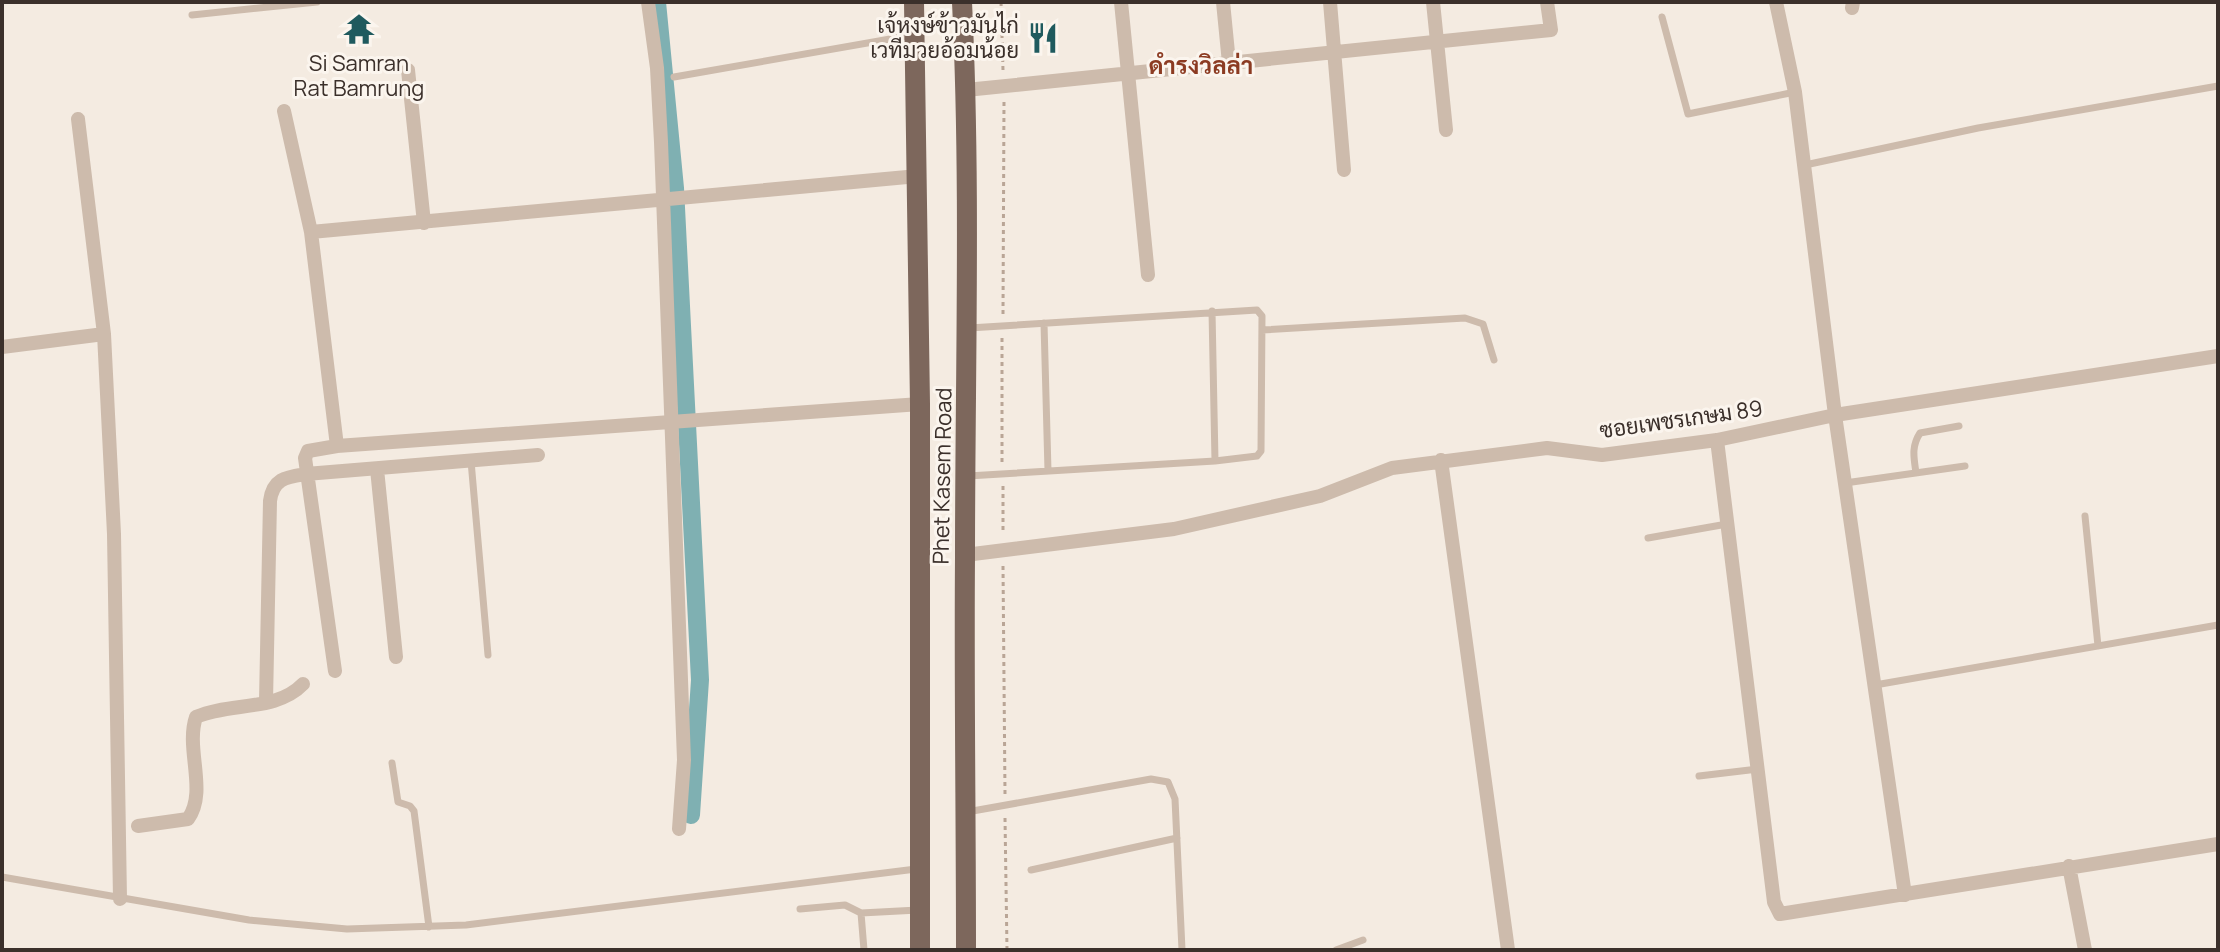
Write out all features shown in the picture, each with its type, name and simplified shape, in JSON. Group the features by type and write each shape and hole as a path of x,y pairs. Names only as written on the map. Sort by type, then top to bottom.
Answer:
{"main road":[{"name":"Phet Kasem Road","path":"914,2 920,404 920,950"},
{"name":"Phet Kasem Road","path":"962,2 966,90 966,950"}],"street":[{"path":"648,2 657,68 664,201 684,760 679,829"},
{"path":"1121,2 1148,275"},
{"path":"1223,2 1229,63"},
{"path":"1330,2 1344,170"},
{"path":"1433,2 1446,130"},
{"path":"966,90 1551,30 1547,2"},
{"path":"1776,2 1795,92 1835,415 1905,895"},
{"path":"408,70 424,223"},
{"path":"284,111 311,232 337,446"},
{"path":"78,119 104,334 116,593 120,899"},
{"path":"311,232 918,176"},
{"path":"2,347 104,334"},
{"name":"ซอยเพชรเกษม 89","path":"965,555 1174,529 1320,496 1392,468 1441,460 1547,448 1602,455 1717,440 1835,415 2218,356"},
{"path":"335,671 306,474 308,451 337,446 920,404"},
{"path":"1717,440 1774,902 1780,914 2218,844"},
{"path":"266,702 271,493 279,481 306,474 538,455"},
{"path":"1441,460 1508,950"},
{"path":"377,469 396,657"},
{"path":"138,826 188,819 195,809 191,739 196,717 211,710 266,702 293,694 303,684"},
{"path":"2069,866 2085,950"}],"lane":[{"path":"192,15 317,2"},
{"path":"1662,17 1688,114 1795,92"},
{"path":"674,77 916,34"},
{"path":"1803,166 1978,128 2218,86"},
{"path":"966,476 1254,458 1261,451 1262,316 1257,310 1212,311 967,328"},
{"path":"1212,311 1215,461"},
{"path":"1262,330 1465,318 1483,324 1494,360"},
{"path":"1044,323 1048,471"},
{"path":"1916,473 1914,442 1920,433 1959,426"},
{"path":"471,461 488,655"},
{"path":"1845,483 1965,466"},
{"path":"2085,516 2098,646"},
{"path":"1648,538 1727,524"},
{"path":"1875,685 2218,625"},
{"path":"392,763 398,802 414,811 429,927"},
{"path":"1699,776 1758,769"},
{"path":"965,813 1151,779 1168,782 1175,799 1182,950"},
{"path":"1031,870 1177,838"},
{"path":"2,877 297,926 347,929 466,925 920,868"},
{"path":"800,909 845,905 861,913 920,910"},
{"path":"861,913 864,950"},
{"path":"1336,950 1363,940"}],"waterway":[{"path":"657,2 675,188 700,680 691,815"}],"place":[{"name":"Si Samran Rat Bamrung","path":"359,29"},
{"name":"เจ้หงษ์ข้าวมันไก่ เวทีมวยอ้อมน้อย","path":"1043,38"}],"district":[{"name":"ดำรงวิลล่า","path":"1201,66"}]}
